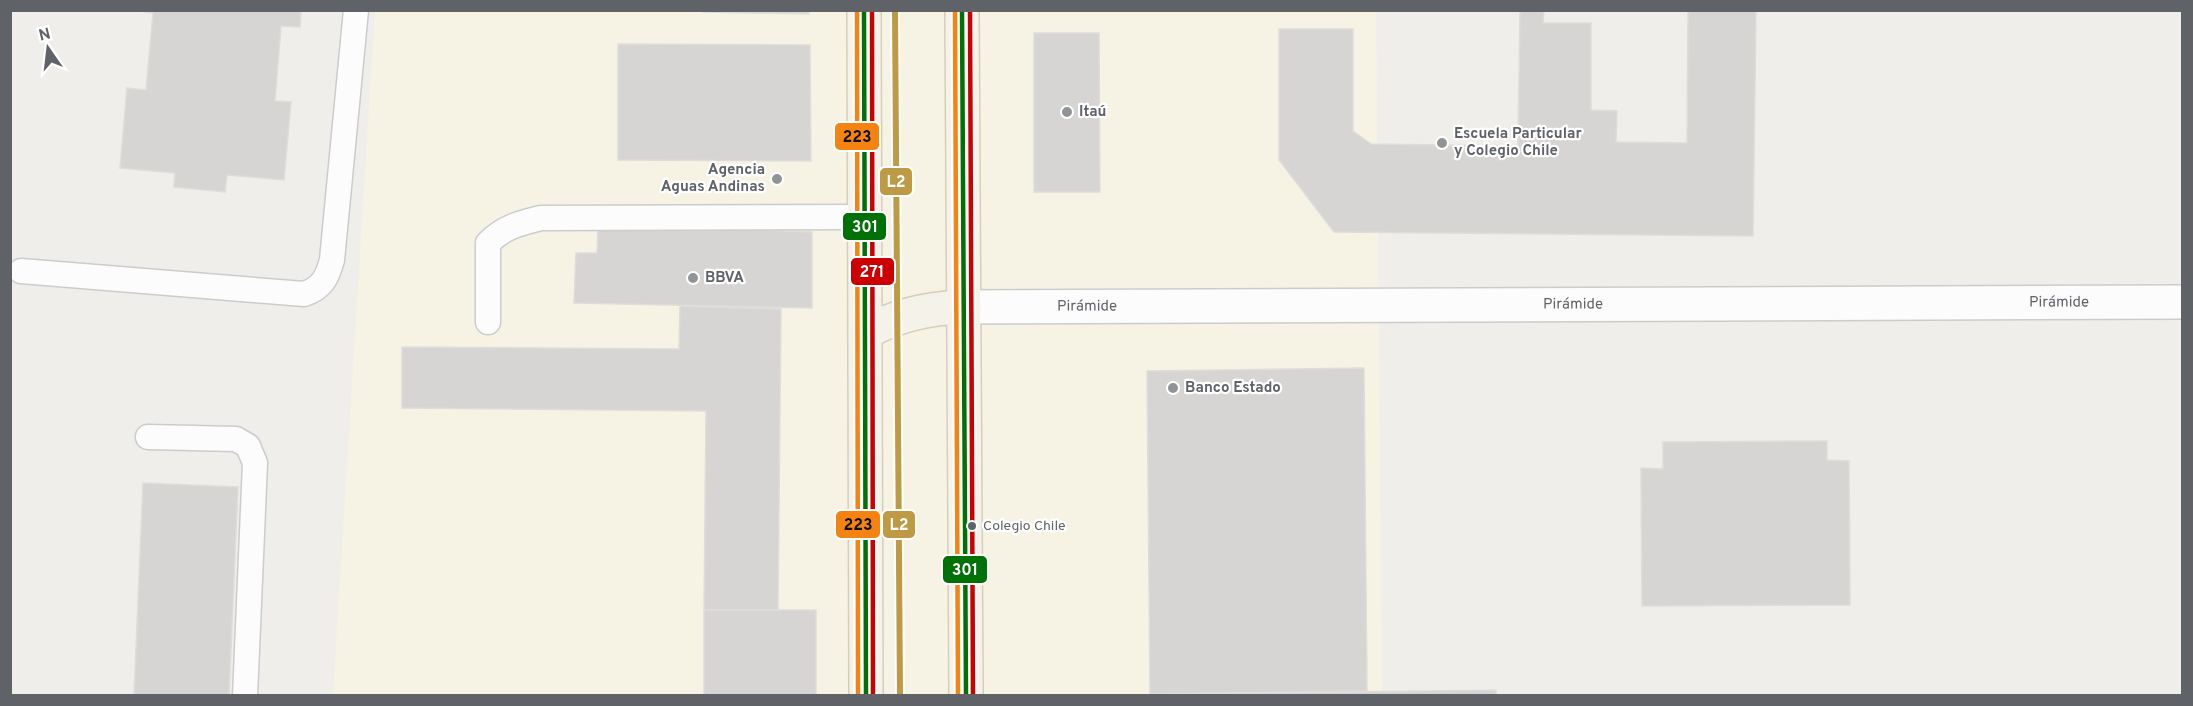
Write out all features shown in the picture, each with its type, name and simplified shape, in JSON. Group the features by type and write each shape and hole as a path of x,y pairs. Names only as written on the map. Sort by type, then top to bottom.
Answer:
{"main road":[{"path":"864,10 866,696"},
{"path":"962,10 966,696"},
{"path":"865,333 886,321 910,314 936,308 963,307"}],"street":[{"name":"Pirámide","path":"963,307 2182,302"}],"lane":[{"path":"21,271 304,294 316,290 327,278 332,260 356,10"},
{"path":"488,322 488,243 499,231 517,224 541,218 865,217"},
{"path":"148,437 236,438 248,446 255,463 245,696"}],"shaded area":[{"path":"375,11 1376,11 1382,695 333,696"}],"building":[{"path":"136,10 301,10 300,27 281,26 275,101 291,102 284,180 227,175 225,192 174,187 175,173 120,168 127,88 146,90 153,13"},
{"path":"703,10 809,10 809,14 703,12"},
{"path":"1520,10 1544,10 1543,23 1591,23 1591,110 1617,111 1616,142 1687,143 1688,10 1756,10 1753,236 1334,232 1279,160 1279,29 1353,29 1353,131 1371,144 1518,146"},
{"name":"Itaú","path":"1034,33 1099,33 1100,192 1034,192"},
{"path":"618,44 810,45 811,161 618,160"},
{"name":"BBVA","path":"598,225 812,232 812,308 574,303 576,253 597,253"},
{"path":"680,306 781,309 778,610 704,610 706,411 402,408 402,347 679,349"},
{"path":"1364,368 1367,691 1150,694 1147,371"},
{"path":"1827,441 1827,460 1849,461 1850,605 1642,606 1641,468 1663,469 1663,442"},
{"path":"143,483 238,487 229,696 134,696"},
{"path":"704,610 816,610 816,696 704,696"},
{"path":"1496,690 1496,696 1197,696 1197,694"}],"transit line":[{"name":"223","path":"857,10 858,696"},
{"name":"301","path":"864,10 866,696"},
{"name":"271","path":"872,10 873,696"},
{"name":"L2","path":"895,10 900,696"},
{"name":"223","path":"955,10 958,696"},
{"name":"301","path":"962,10 966,696"},
{"name":"271","path":"970,10 973,696"}],"place":[{"name":"Itaú","path":"1067,112"},
{"name":"Escuela Particular y Colegio Chile","path":"1442,143"},
{"name":"Agencia Aguas Andinas","path":"777,179"},
{"name":"BBVA","path":"693,278"},
{"name":"Banco Estado","path":"1173,388"},
{"name":"Colegio Chile","path":"972,526"}]}
